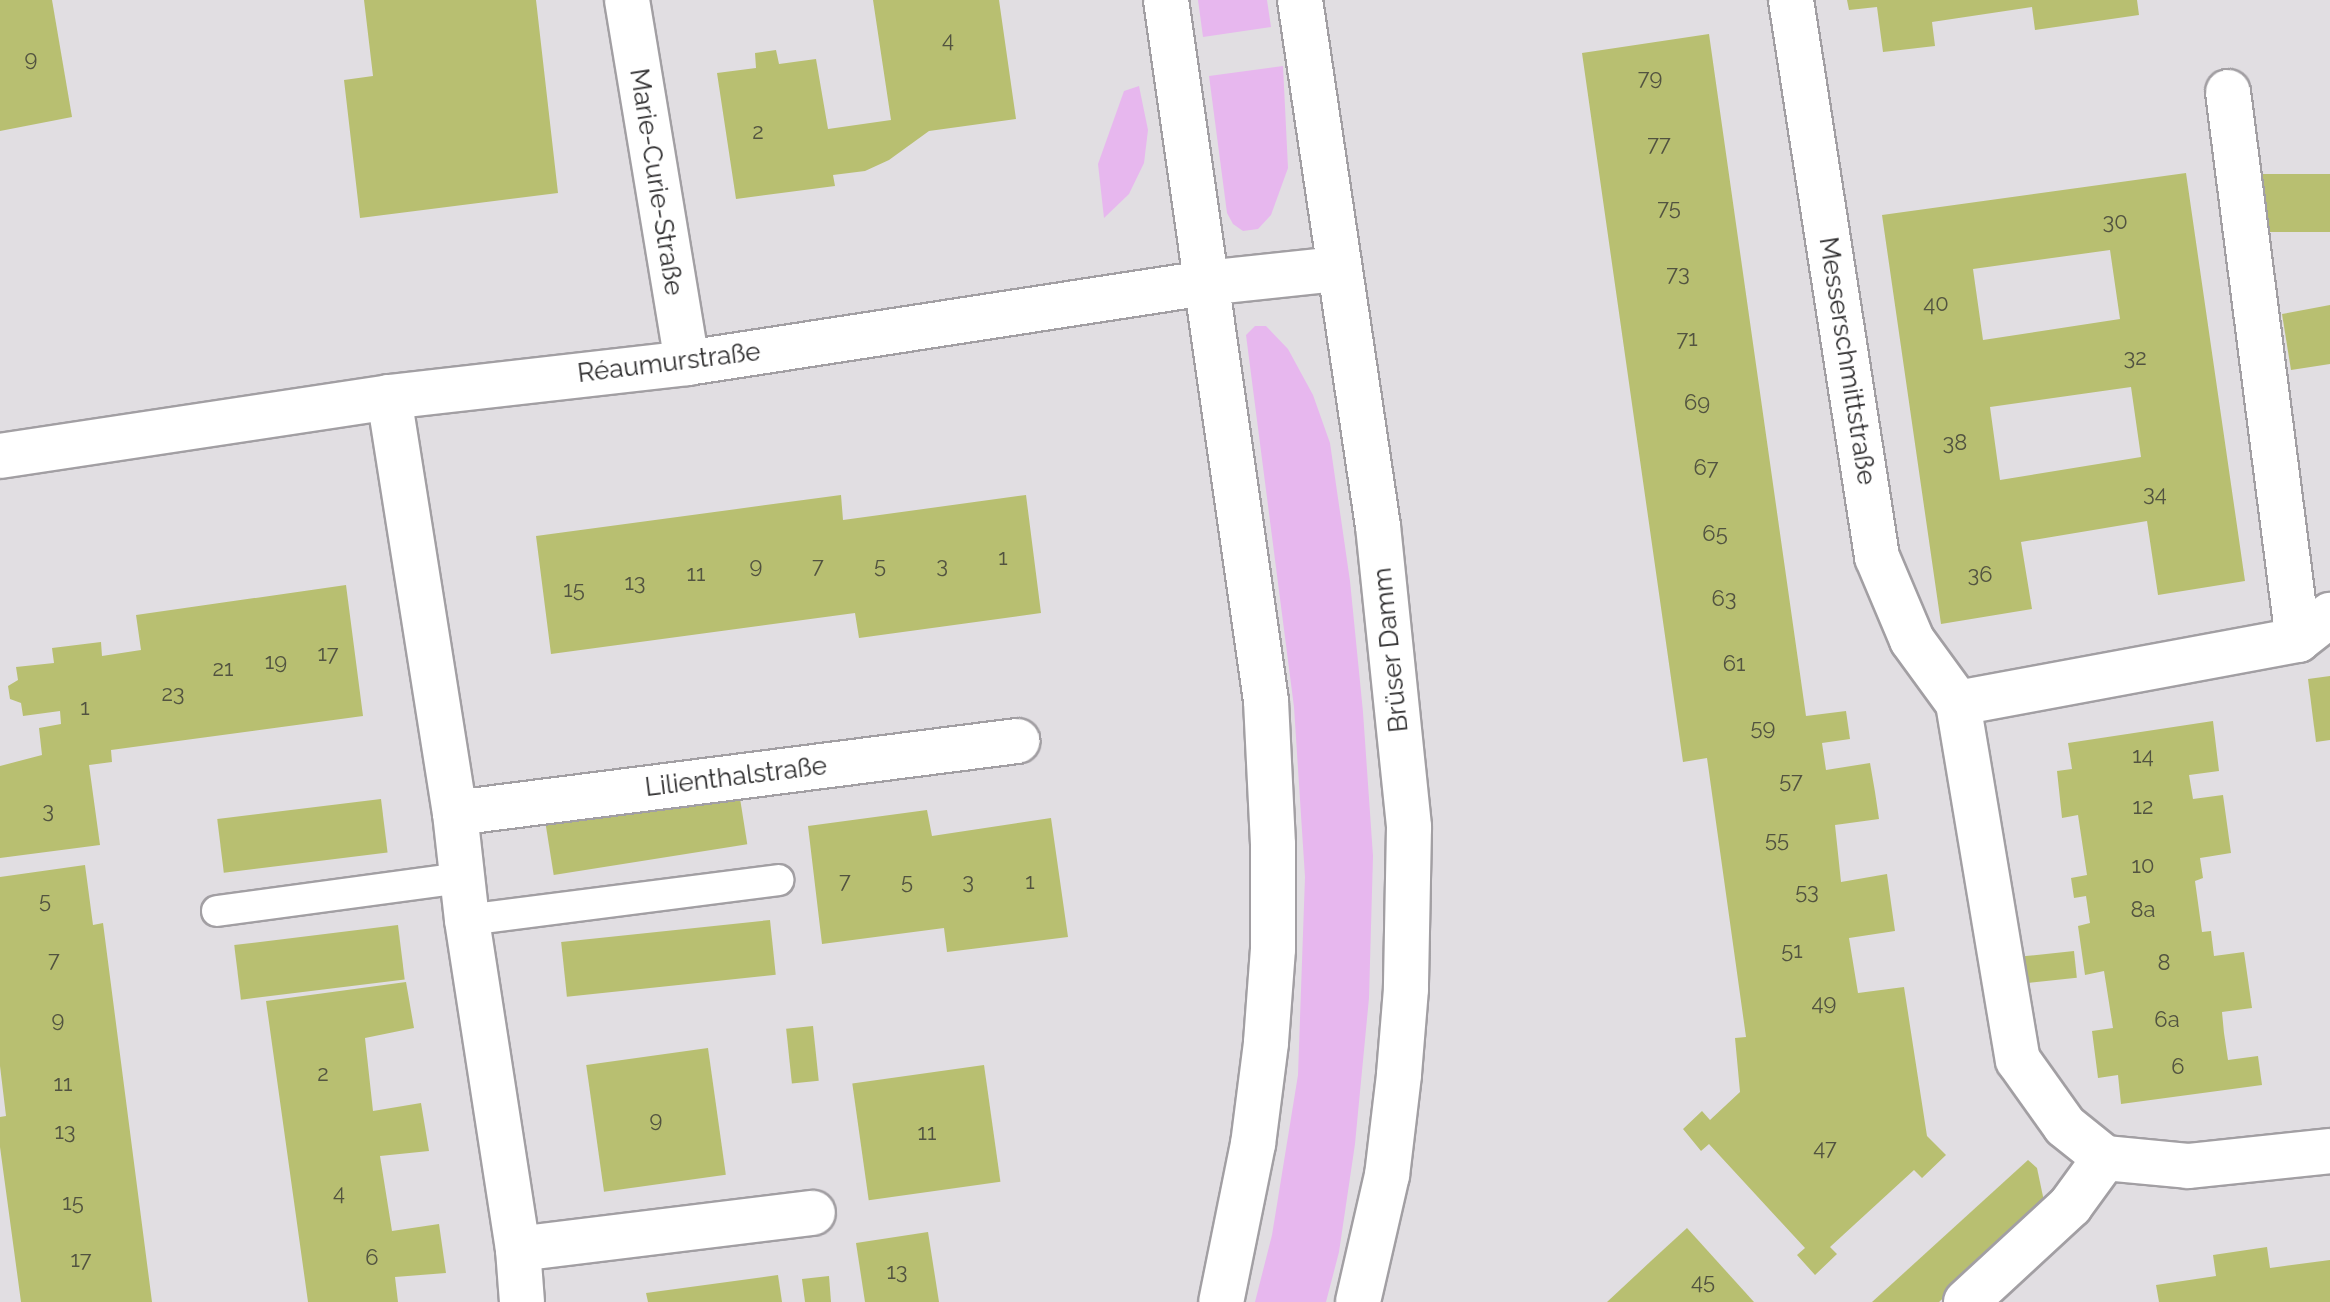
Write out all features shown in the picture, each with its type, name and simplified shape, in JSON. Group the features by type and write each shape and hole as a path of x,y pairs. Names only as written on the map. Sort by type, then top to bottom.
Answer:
{"street":[{"name":"Marie-Curie-Straße","path":"627,0 687,363"},
{"path":"1166,0 1266,701 1273,845 1273,949 1266,1043 1253,1144 1221,1302"},
{"name":"Brüser Damm","path":"1300,0 1337,269 1378,526 1409,827 1406,989 1399,1075 1387,1175 1358,1302"},
{"name":"Messerschmittstraße","path":"1791,0 1877,557 1912,640 1958,703 2018,1060 2065,1126 2105,1158"},
{"path":"1958,703 2314,627 2228,92"},
{"name":"Réaumurstraße","path":"0,456 389,397 687,363 1205,283 1337,269"},
{"path":"389,397 455,813 467,920 518,1249 522,1302"},
{"name":"Lilienthalstraße","path":"455,813 1017,741"},
{"path":"1966,1302 2070,1206 2105,1158 2188,1166 2330,1151"},
{"path":"518,1249 813,1213"}],"lane":[{"path":"217,911 462,878"},
{"path":"467,920 778,880"}],"shaded area":[{"path":"1198,0 1267,0 1271,27 1203,37"},
{"path":"1283,66 1288,168 1271,215 1258,229 1243,231 1233,224 1227,213 1209,76"},
{"path":"1139,86 1148,130 1144,163 1129,194 1104,218 1098,164 1124,91"},
{"path":"1255,326 1266,326 1288,349 1313,395 1330,443 1350,581 1363,712 1373,856 1369,998 1355,1144 1339,1252 1326,1302 1255,1302 1272,1235 1298,1075 1305,877 1294,707 1246,335"}],"building":[{"path":"0,0 52,0 72,117 0,131"},
{"path":"364,0 536,0 558,193 360,218 344,80 373,76"},
{"path":"873,0 999,0 1016,119 929,131 889,160 865,171 833,175 835,186 736,199 717,73 756,68 755,53 776,50 779,64 816,59 828,129 891,120"},
{"path":"1847,0 2137,0 2139,15 2035,30 2032,7 1932,22 1935,46 1883,52 1877,7 1849,10"},
{"path":"1709,34 1806,716 1846,711 1850,739 1822,743 1826,770 1870,763 1875,792 1879,819 1835,825 1841,882 1887,874 1895,931 1849,938 1858,993 1904,987 1927,1136 1946,1155 1922,1178 1914,1170 1830,1247 1837,1254 1815,1275 1797,1255 1805,1248 1709,1144 1701,1151 1683,1129 1702,1111 1710,1120 1740,1092 1735,1038 1746,1037 1707,758 1683,762 1582,53"},
{"path":"2186,173 2245,581 2158,595 2147,521 2021,542 2032,609 1941,624 1882,215","holes":["2110,250 2120,319 1983,340 1973,269","2131,387 2141,457 2000,480 1990,407"]},
{"path":"2262,174 2330,174 2330,232 2262,232"},
{"path":"2330,305 2330,364 2291,370 2282,314"},
{"path":"841,495 843,520 1026,495 1041,613 859,638 855,613 551,654 536,536"},
{"path":"346,585 363,716 111,750 112,762 89,765 100,845 0,858 0,766 42,755 39,728 61,724 60,711 23,716 21,703 10,699 8,686 18,680 16,667 54,663 52,648 101,642 102,656 141,650 136,615"},
{"path":"2330,676 2330,740 2316,742 2308,679"},
{"path":"2213,721 2219,771 2189,775 2193,799 2223,795 2231,853 2200,858 2203,878 2195,881 2202,932 2211,931 2214,956 2244,952 2252,1008 2222,1012 2228,1060 2258,1056 2262,1085 2121,1104 2118,1075 2098,1078 2092,1031 2113,1028 2104,971 2085,975 2078,926 2090,923 2086,896 2074,898 2071,878 2087,875 2078,815 2062,818 2057,771 2072,769 2068,743"},
{"path":"739,792 747,844 554,875 545,823"},
{"path":"381,799 388,853 224,873 217,819"},
{"path":"927,810 932,836 1051,818 1068,937 947,952 944,928 822,944 808,826"},
{"path":"85,865 93,925 103,923 152,1302 21,1302 0,1147 0,1117 6,1116 0,1066 0,877"},
{"path":"770,920 776,975 567,997 561,942"},
{"path":"398,925 405,980 241,1000 234,945"},
{"path":"2074,951 2077,978 2026,983 2023,956"},
{"path":"406,982 414,1028 365,1038 373,1111 421,1103 429,1151 380,1156 392,1231 439,1224 446,1273 395,1277 398,1302 308,1302 266,1001"},
{"path":"813,1026 819,1081 792,1084 786,1029"},
{"path":"708,1048 726,1175 604,1192 586,1065"},
{"path":"984,1065 1000,1182 869,1200 852,1084"},
{"path":"2028,1160 2037,1168 2045,1206 1939,1302 1872,1302"},
{"path":"1687,1228 1754,1302 1607,1302 1651,1261"},
{"path":"928,1232 939,1302 865,1302 856,1243"},
{"path":"2267,1247 2270,1268 2330,1260 2330,1302 2159,1302 2156,1285 2216,1276 2213,1255"},
{"path":"778,1275 782,1302 648,1302 646,1293"},
{"path":"829,1276 831,1302 805,1302 802,1279"}]}
